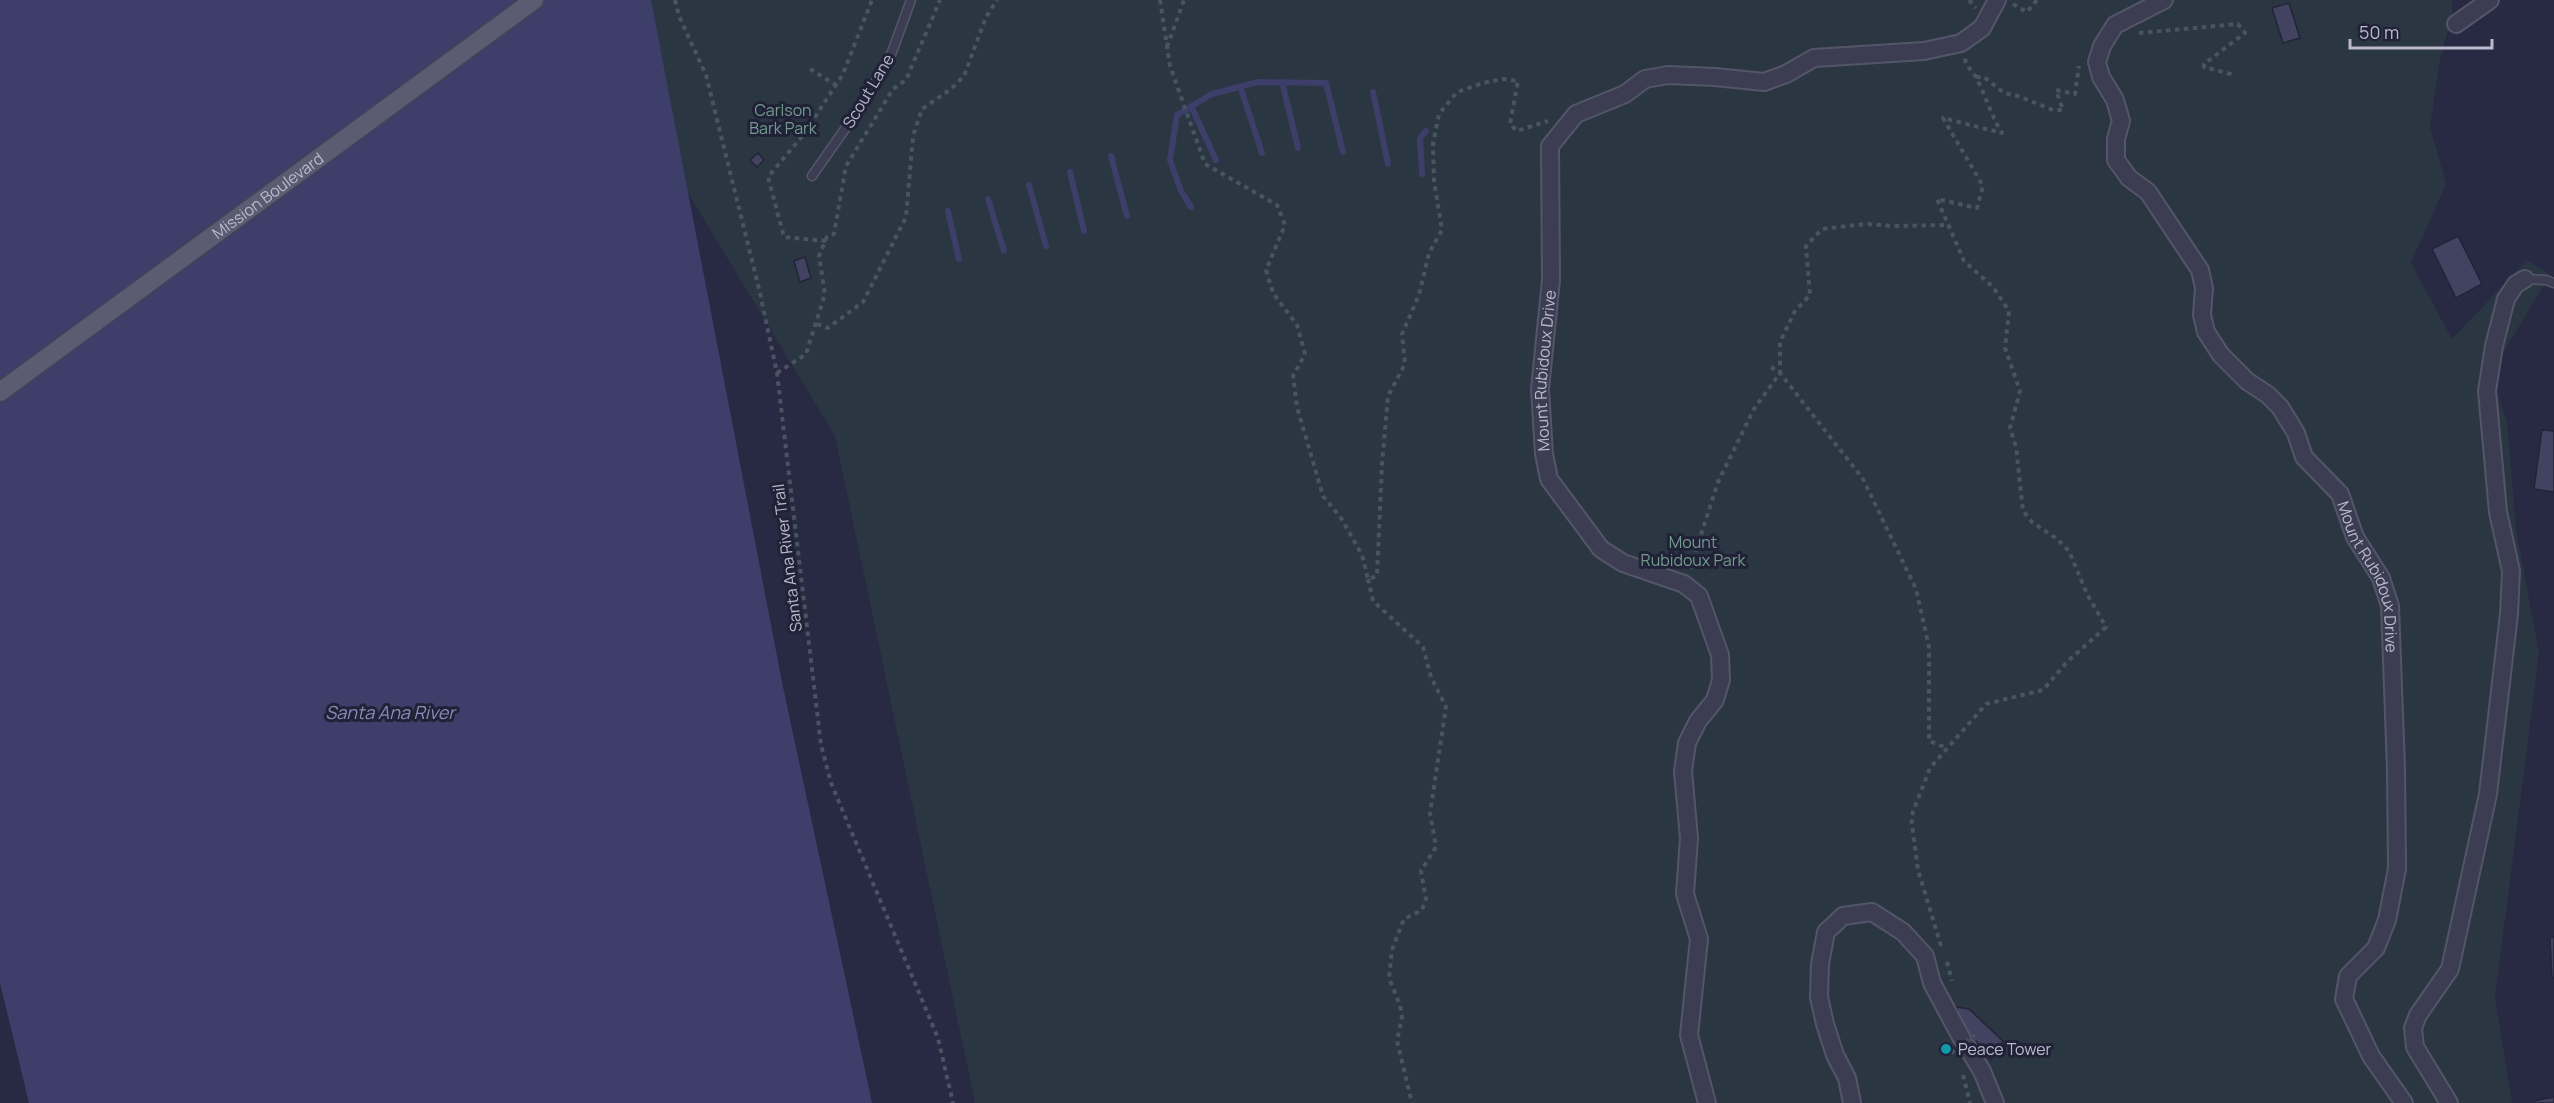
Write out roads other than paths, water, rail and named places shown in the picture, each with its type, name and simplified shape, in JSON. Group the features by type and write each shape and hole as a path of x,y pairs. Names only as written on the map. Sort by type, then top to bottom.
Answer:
{"main road":[{"name":"Mission Boulevard","path":"0,392 534,0"}],"street":[{"name":"Mount Rubidoux Drive","path":"1707,1103 1689,1035 1699,939 1685,894 1689,838 1683,771 1687,743 1698,721 1715,700 1721,680 1720,655 1699,596 1684,584 1623,563 1601,549 1549,479 1544,454 1539,389 1551,280 1550,146 1576,114 1625,94 1645,79 1668,75 1715,76 1764,82 1786,74 1814,58 1924,51 1961,43 1982,28 1997,0"},
{"name":"Mount Rubidoux Drive","path":"2164,0 2115,25 2102,46 2097,62 2115,100 2121,121 2116,139 2116,160 2129,178 2148,192 2200,270 2204,288 2202,315 2205,332 2247,381 2268,395 2280,407 2296,433 2304,457 2340,494 2355,537 2381,578 2390,606 2397,869 2384,930 2376,948 2348,976 2344,999 2371,1056 2404,1103"},
{"path":"2456,24 2490,0"},
{"path":"2449,1103 2415,1047 2413,1028 2418,1015 2450,969 2488,794 2508,625 2511,571 2498,512 2487,391 2494,346 2506,299 2517,284 2525,279"},
{"path":"1852,1103 1847,1078 1824,1024 1819,997 1821,964 1826,932 1843,916 1872,912 1903,932 1925,956 1932,983 1968,1040 1995,1103"}],"lane":[{"name":"Scout Lane","path":"813,177 868,96 892,52 911,0"},
{"path":"2525,279 2546,280 2554,284"}],"water":[{"name":"Santa Ana River","path":"0,0 651,0 782,682 872,1103 29,1103 0,983"}],"waterway":[{"path":"1191,207 1181,191 1170,160 1177,115 1212,94 1258,82 1326,83 1343,152"},
{"path":"1282,82 1298,148"},
{"path":"1240,86 1262,153"},
{"path":"1373,92 1388,164"},
{"path":"1191,106 1216,160"},
{"path":"1422,174 1420,138 1426,131"},
{"path":"1111,156 1127,216"},
{"path":"1070,172 1084,231"},
{"path":"1029,185 1046,246"},
{"path":"988,199 1004,251"},
{"path":"948,211 959,259"}],"place":[{"name":"Peace Tower","path":"1946,1049"}],"park label":[{"name":"Carlson Bark Park","path":"783,119"},
{"name":"Mount Rubidoux Park","path":"1693,551"}]}
